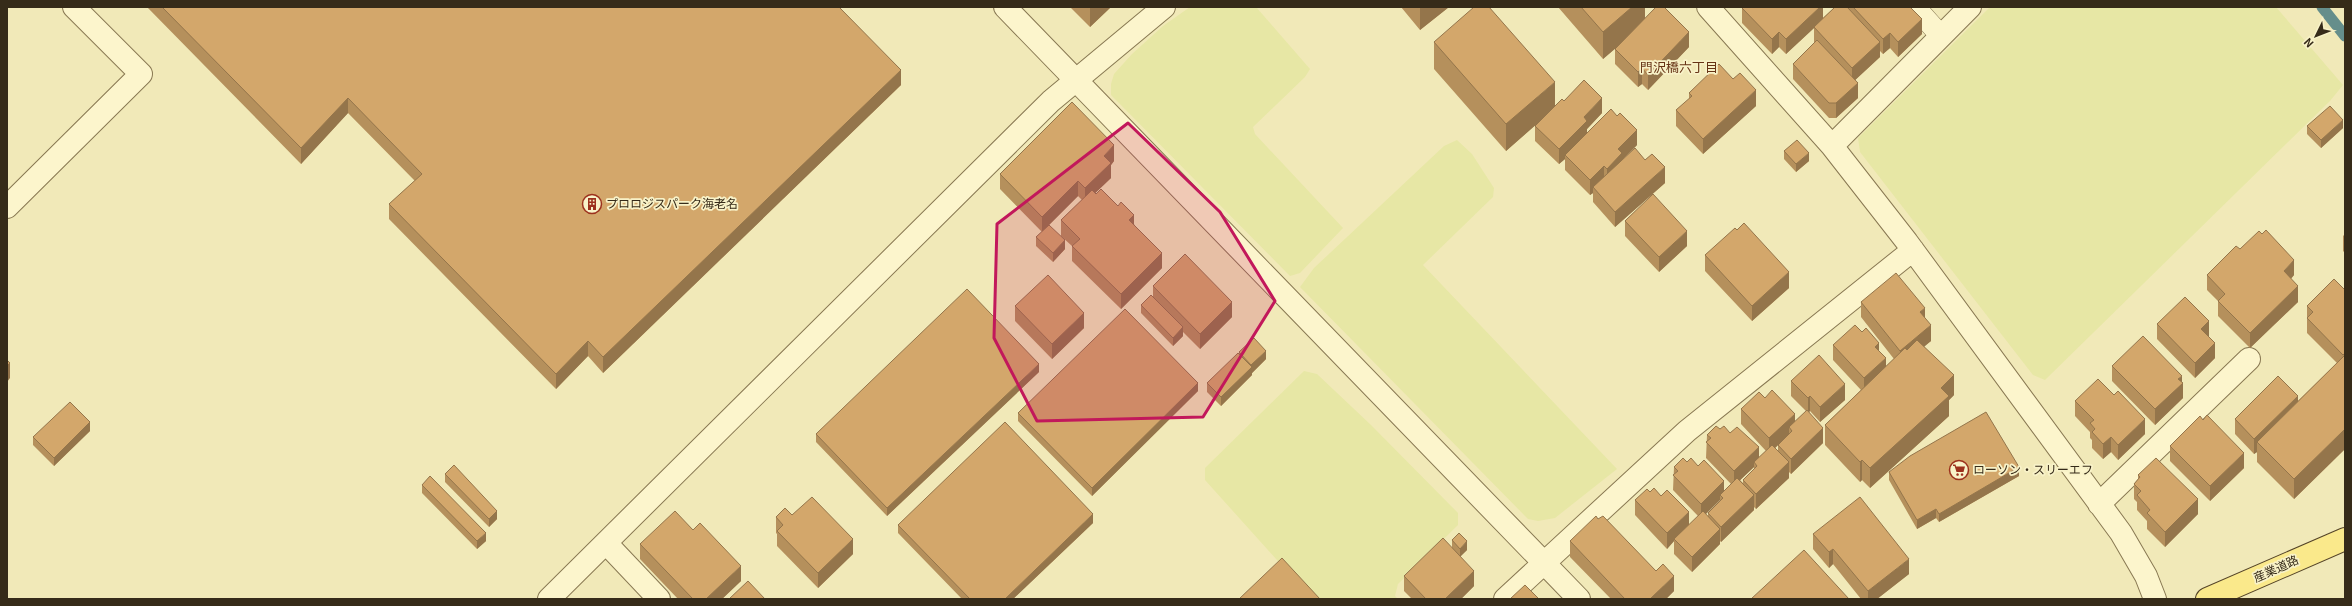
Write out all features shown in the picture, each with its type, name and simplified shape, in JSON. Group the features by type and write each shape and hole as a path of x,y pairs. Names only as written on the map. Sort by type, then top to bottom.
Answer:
{"main road":[{"name":"産業道路","path":"2207,599 2345,539"}],"street":[{"path":"7,206 141,74 74,7"},
{"path":"1005,7 1579,599"},
{"path":"549,599 1075,79 1164,7"},
{"path":"1708,7 1832,146 1913,250 2121,534 2146,576 2155,599"},
{"path":"1832,146 1970,7"},
{"path":"1505,599 1543,562 1687,432 1913,250"},
{"path":"2099,504 2249,359"},
{"path":"606,543 659,599"}],"lane":[{"path":"1915,7 1941,36"}],"highlighted area":[{"path":"1128,123 1220,212 1275,301 1203,417 1037,421 994,338 997,224"}],"green space":[{"path":"1190,7 1256,7 1310,69 1305,77 1253,127 1255,134 1343,228 1300,273 1290,276 1111,95 1111,84 1114,74 1132,54 1163,26"},
{"path":"1990,7 2276,7 2343,85 2330,101 2045,380 2033,375 1860,152 1858,138"},
{"path":"1457,140 1472,154 1494,188 1493,197 1423,265 1617,469 1555,518 1538,521 1528,519 1300,287 1314,268 1444,146"},
{"path":"1304,371 1317,374 1371,425 1458,513 1458,525 1398,584 1395,596 1398,599 1312,599 1205,480 1205,468"}],"building":[{"name":"プロロジスパーク海老名","path":"162,7 839,7 901,70 603,357 588,341 556,374 389,204 422,174 348,98 301,148"},
{"path":"1474,7 1489,7 1555,82 1506,124 1434,42"},
{"path":"1581,7 1632,7 1603,32"},
{"path":"1656,7 1664,7 1689,32 1648,75 1642,68 1638,72 1615,49"},
{"path":"1742,7 1820,7 1786,39 1779,32 1772,39"},
{"path":"1835,7 1847,7 1880,42 1852,68 1814,27"},
{"path":"1853,7 1910,7 1922,19 1898,42 1890,33 1883,39"},
{"path":"1817,40 1858,83 1836,103 1829,103 1793,64"},
{"path":"1719,64 1733,79 1740,73 1756,90 1703,139 1676,110 1692,96 1689,93"},
{"path":"1584,80 1602,98 1584,117 1587,121 1559,149 1535,126 1562,99 1564,101"},
{"path":"1072,102 1114,145 1104,156 1111,163 1085,188 1078,181 1042,217 1000,174"},
{"path":"2330,106 2343,120 2321,140 2307,126"},
{"path":"1611,109 1617,116 1620,113 1637,130 1618,149 1622,153 1607,169 1604,166 1590,180 1565,155"},
{"path":"1797,140 1809,153 1796,164 1784,151"},
{"path":"1635,148 1645,160 1652,154 1665,167 1615,212 1593,187"},
{"path":"1101,189 1118,206 1121,202 1134,215 1129,220 1162,253 1121,294 1072,246 1080,239 1061,220 1092,190 1096,194"},
{"path":"1653,194 1687,231 1659,257 1625,221"},
{"path":"1744,223 1789,272 1752,306 1705,255 1735,228 1737,230"},
{"path":"1049,225 1065,240 1053,253 1036,237"},
{"path":"2266,230 2294,260 2284,271 2298,286 2250,333 2218,301 2225,294 2207,275 2236,246 2240,249 2259,231 2262,234"},
{"path":"1185,254 1232,302 1200,334 1153,286"},
{"path":"1896,273 1925,308 1920,312 1931,325 1900,351 1861,302"},
{"path":"1048,275 1084,313 1052,344 1015,306"},
{"path":"2334,279 2345,290 2345,353 2343,355 2307,318 2313,312 2307,306"},
{"path":"967,289 1039,364 887,508 816,434"},
{"path":"1151,295 1183,327 1173,338 1141,305"},
{"path":"2185,297 2209,321 2201,329 2215,343 2195,363 2157,324"},
{"path":"1125,309 1198,383 1092,488 1018,413"},
{"path":"1855,325 1862,332 1866,328 1879,343 1875,347 1886,358 1864,378 1833,345"},
{"path":"2143,336 2182,376 2178,379 2183,383 2155,409 2112,366"},
{"path":"1254,338 1266,351 1251,365 1239,352"},
{"path":"1917,340 1954,375 1941,388 1949,396 1870,468 1862,460 1860,462 1825,425 1905,348 1907,350"},
{"path":"1238,353 1252,367 1221,397 1207,383"},
{"path":"1819,355 1845,384 1820,407 1810,396 1808,398 1791,381"},
{"path":"2345,355 2345,429 2294,479 2257,442"},
{"path":"2278,376 2298,396 2254,439 2235,419"},
{"path":"2098,379 2114,395 2118,391 2145,419 2118,445 2111,437 2103,444 2092,432 2095,429 2090,423 2094,420 2075,401"},
{"path":"1772,390 1795,414 1769,438 1741,409 1759,392 1765,398"},
{"path":"70,402 90,422 54,458 33,437"},
{"path":"1807,410 1823,428 1791,459 1778,445 1792,431 1789,427"},
{"name":"ローソン・スリーエフ","path":"1986,412 2019,467 1939,514 1936,509 1917,520 1889,472 1910,456"},
{"path":"2207,415 2244,453 2210,486 2170,446 2200,416 2203,420"},
{"path":"1005,422 1093,514 1005,599 970,599 898,525"},
{"path":"1716,426 1720,429 1724,426 1730,433 1737,427 1759,447 1734,471 1706,442 1711,438 1707,435"},
{"path":"1772,445 1789,462 1756,494 1743,480 1757,466 1754,462"},
{"path":"1683,458 1687,462 1691,458 1698,466 1704,460 1724,481 1701,504 1673,475 1678,471 1674,467"},
{"path":"2156,458 2198,499 2165,532 2147,513 2150,510 2137,495 2141,491 2134,484 2140,477 2138,475"},
{"path":"454,465 497,511 489,519 445,474"},
{"path":"430,476 486,533 477,541 422,485"},
{"path":"1737,478 1754,495 1721,527 1708,513 1723,498 1720,495"},
{"path":"1654,488 1661,496 1667,490 1689,512 1667,533 1635,500 1647,489 1650,492"},
{"path":"812,497 853,539 818,573 777,531 783,525 776,517 785,508 792,515"},
{"path":"1860,497 1909,559 1868,591 1833,549 1829,552 1813,534"},
{"path":"675,511 693,530 700,523 741,566 706,599 693,599 640,544"},
{"path":"1703,511 1720,529 1692,557 1674,539"},
{"path":"1596,516 1598,519 1603,516 1656,571 1663,564 1674,576 1650,599 1625,599 1570,541"},
{"path":"1459,533 1467,541 1460,549 1452,540"},
{"path":"1443,538 1474,571 1445,599 1426,599 1404,576"},
{"path":"1804,550 1849,599 1751,599"},
{"path":"1282,558 1320,599 1239,599"},
{"path":"748,581 765,599 729,599"},
{"path":"1525,585 1539,599 1510,599"}],"waterway":[{"path":"2322,7 2345,36"}],"place":[{"name":"プロロジスパーク海老名","path":"592,204"},
{"name":"ローソン・スリーエフ","path":"1959,470"}],"district":[{"name":"門沢橋六丁目","path":"1679,67"}]}
